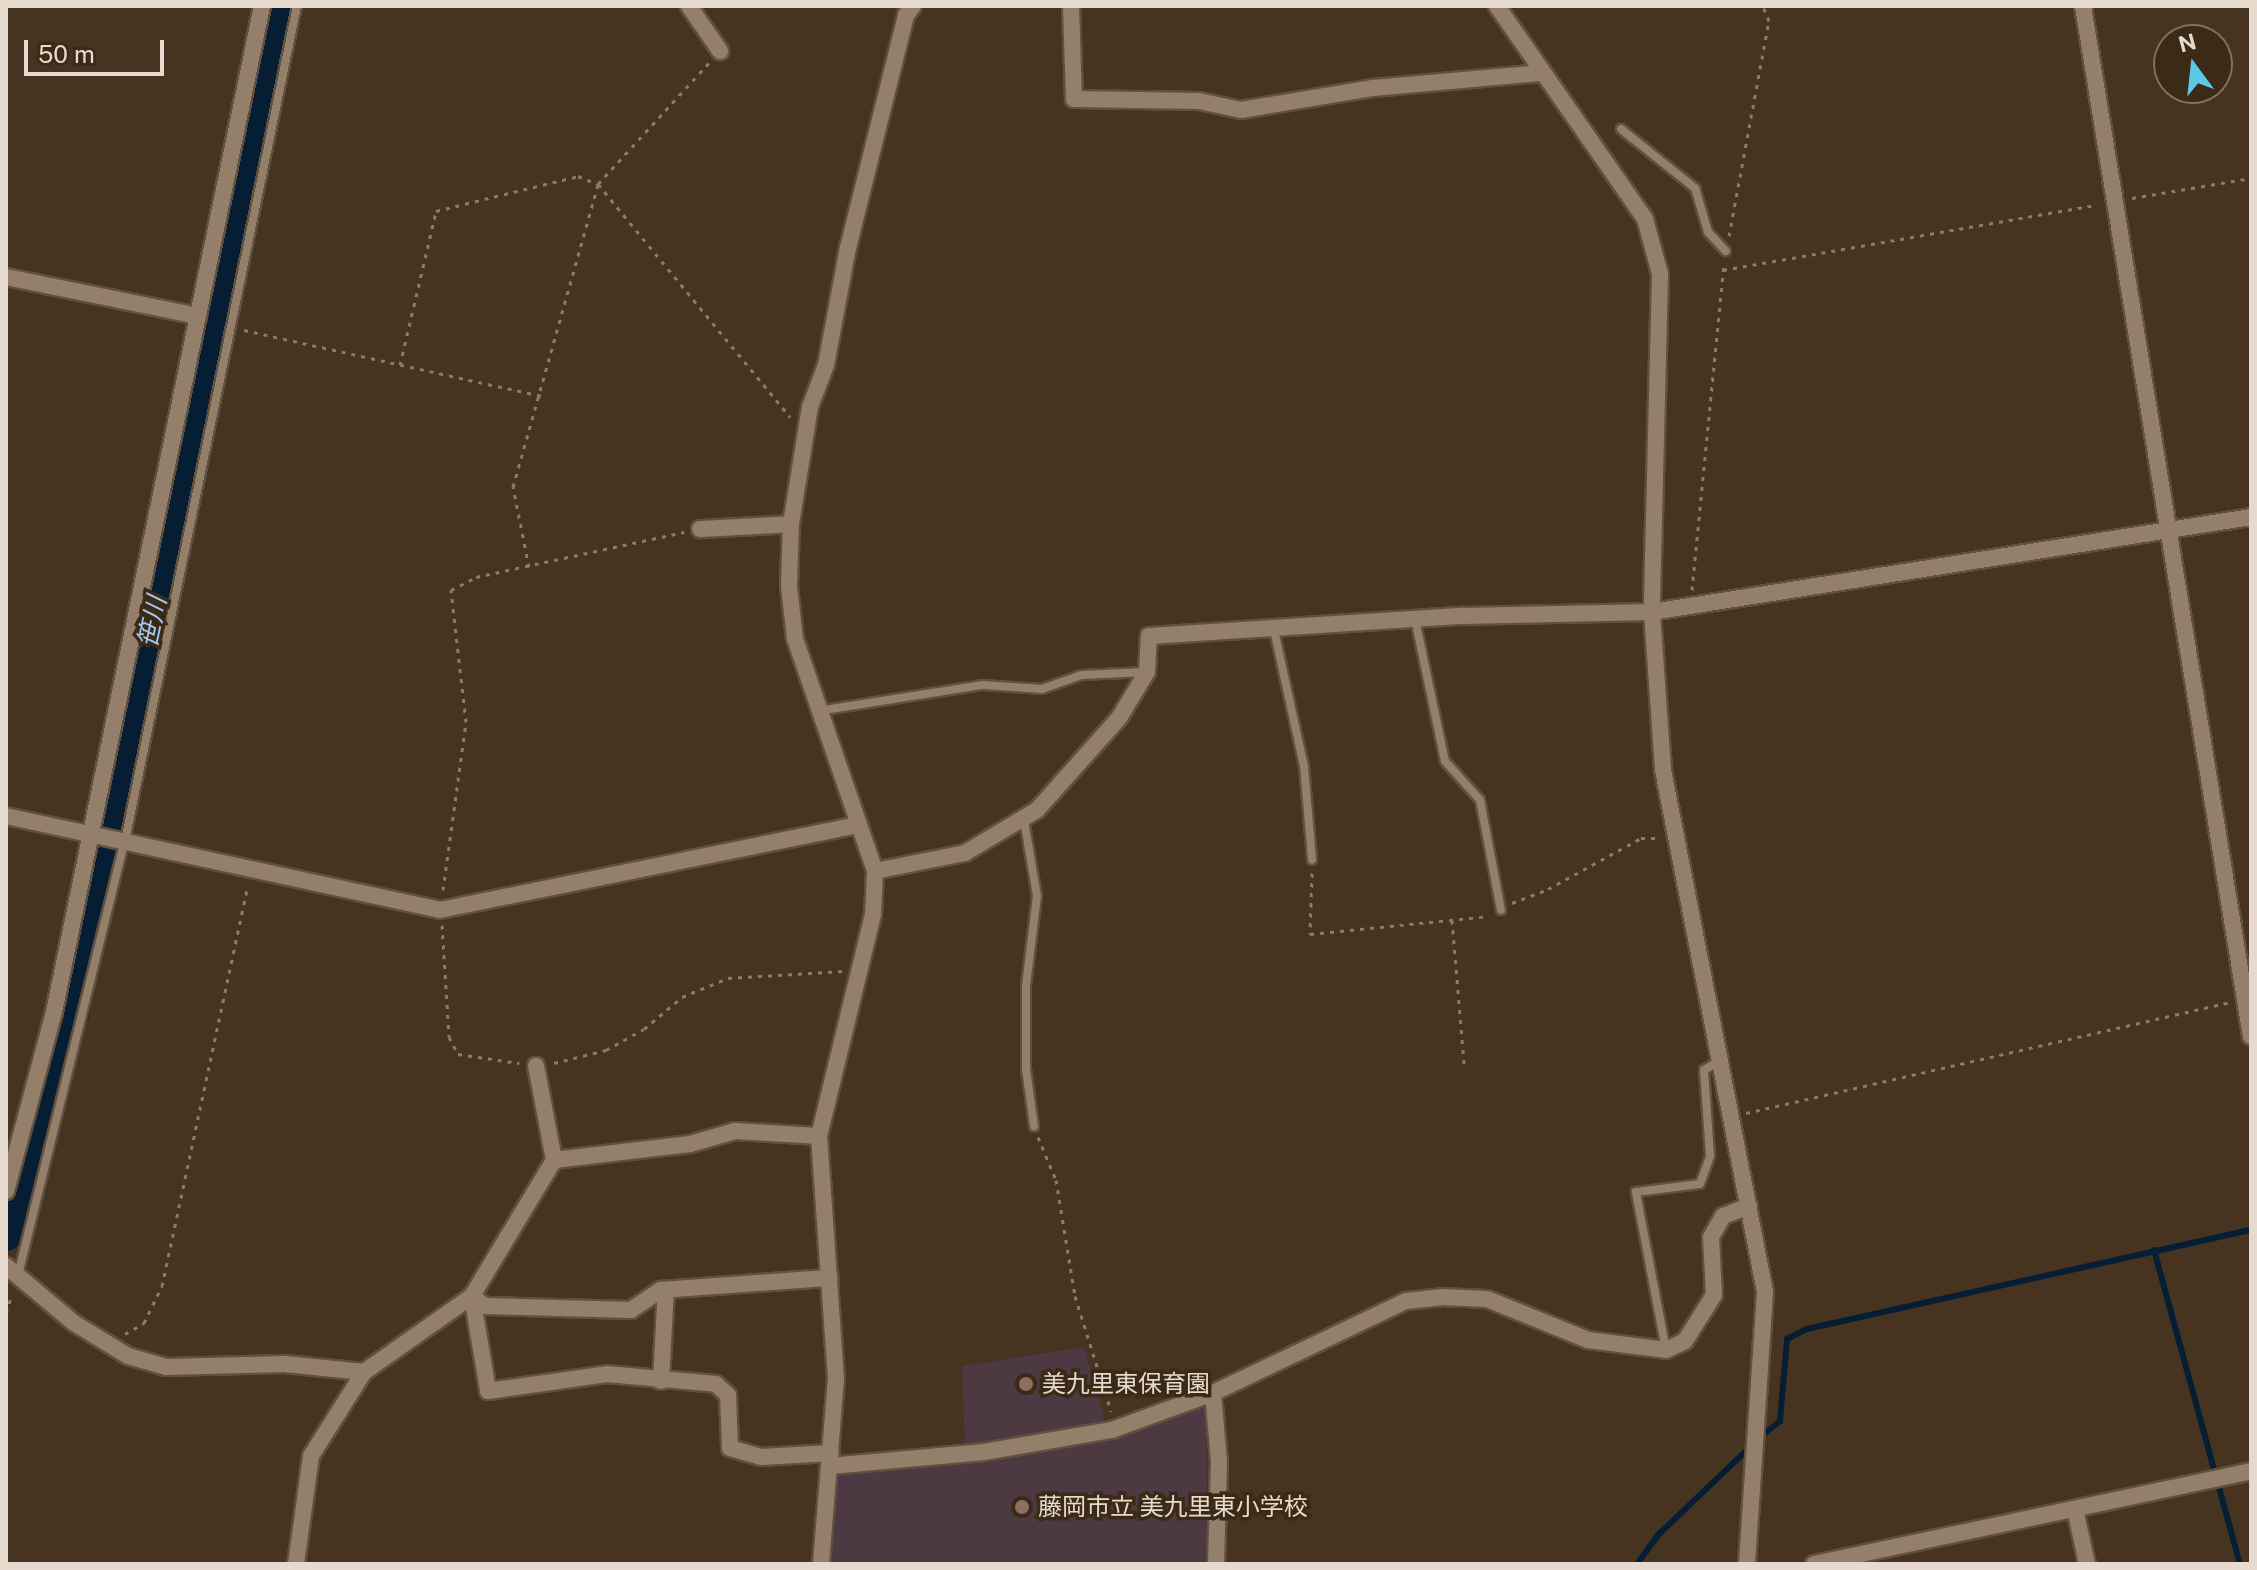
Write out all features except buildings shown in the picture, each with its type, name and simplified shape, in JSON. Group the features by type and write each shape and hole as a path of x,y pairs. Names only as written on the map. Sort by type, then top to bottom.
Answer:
{"street":[{"path":"6,1191 54,1012 93,834 262,6"},
{"path":"689,6 720,51"},
{"path":"821,1564 836,1379 819,1136 873,915 875,871 795,639 789,586 791,524 806,435 826,365 851,233 906,15 913,6"},
{"path":"1497,6 1645,219 1660,274 1652,612 1663,770 1723,1059 1765,1292 1747,1564"},
{"path":"2083,6 2118,201 2251,1036"},
{"path":"1064,8 1074,99 1199,101 1241,110 1373,88 1542,73"},
{"path":"6,277 198,316"},
{"path":"875,871 965,853 1024,820 1119,718 1147,672 1149,636 1415,619 1652,612 2251,517"},
{"path":"700,529 791,524"},
{"path":"6,816 440,910 858,825"},
{"path":"296,1564 311,1456 364,1372 472,1296 554,1160 536,1066"},
{"path":"554,1160 690,1144 735,1131 819,1136"},
{"path":"472,1296 488,1391 607,1374 716,1384 728,1395 730,1448 761,1457 830,1460 984,1452 1117,1429 1213,1393 1406,1301 1442,1297 1487,1299 1588,1340 1666,1350 1685,1341 1714,1295 1711,1237 1723,1216 1749,1206"},
{"path":"12,1271 107,1343 128,1356 166,1367 285,1364 364,1372"},
{"path":"472,1296 485,1306 631,1310 666,1290 830,1278"},
{"path":"661,1381 666,1290"},
{"path":"1213,1393 1219,1462 1216,1564"},
{"path":"1814,1564 2251,1471"},
{"path":"2075,1509 2087,1564"}],"lane":[{"path":"12,1271 121,840 297,6"},
{"path":"1621,129 1695,188 1708,232 1726,251"},
{"path":"1415,619 1445,761 1480,800 1501,910"},
{"path":"1274,630 1304,766 1312,860"},
{"path":"818,711 983,685 1042,689 1081,675 1147,672"},
{"path":"1024,820 1037,896 1026,986 1026,1069 1034,1126"},
{"path":"1666,1350 1636,1192 1700,1184 1710,1156 1704,1070 1723,1059"}],"path":[{"path":"1690,605 1723,270 1769,21 1763,6"},
{"path":"529,567 513,487 598,184 720,51"},
{"path":"400,365 436,211 578,176 598,184 618,215 806,435"},
{"path":"1723,270 2251,178"},
{"path":"231,327 541,396"},
{"path":"700,529 476,577 451,590 466,722 440,910 449,1037 458,1054 536,1066 606,1050 644,1029 682,997 728,978 861,970"},
{"path":"1312,860 1310,934 1495,916 1501,910 1641,838 1677,838"},
{"path":"107,1343 144,1323 162,1286 252,869"},
{"path":"1452,920 1464,1063"},
{"path":"1734,1116 2245,999"},
{"path":"1034,1126 1056,1180 1075,1296 1117,1429"}],"shaded area":[{"path":"1084,1347 1106,1425 965,1449 962,1366"},
{"name":"藤岡市立 美九里東小学校","path":"1199,1405 1206,1410 1208,1564 829,1564 836,1477 843,1470 974,1460"}],"waterway":[{"name":"笹川","path":"6,1234 72,1013 278,6"},
{"path":"1759,1438 1780,1421 1787,1339 1807,1329 2251,1230"},
{"path":"2154,1250 2240,1564"},
{"path":"1637,1564 1658,1535 1751,1446"}],"place":[{"name":"美九里東保育園","path":"1026,1384"},
{"name":"藤岡市立 美九里東小学校","path":"1022,1507"}]}
